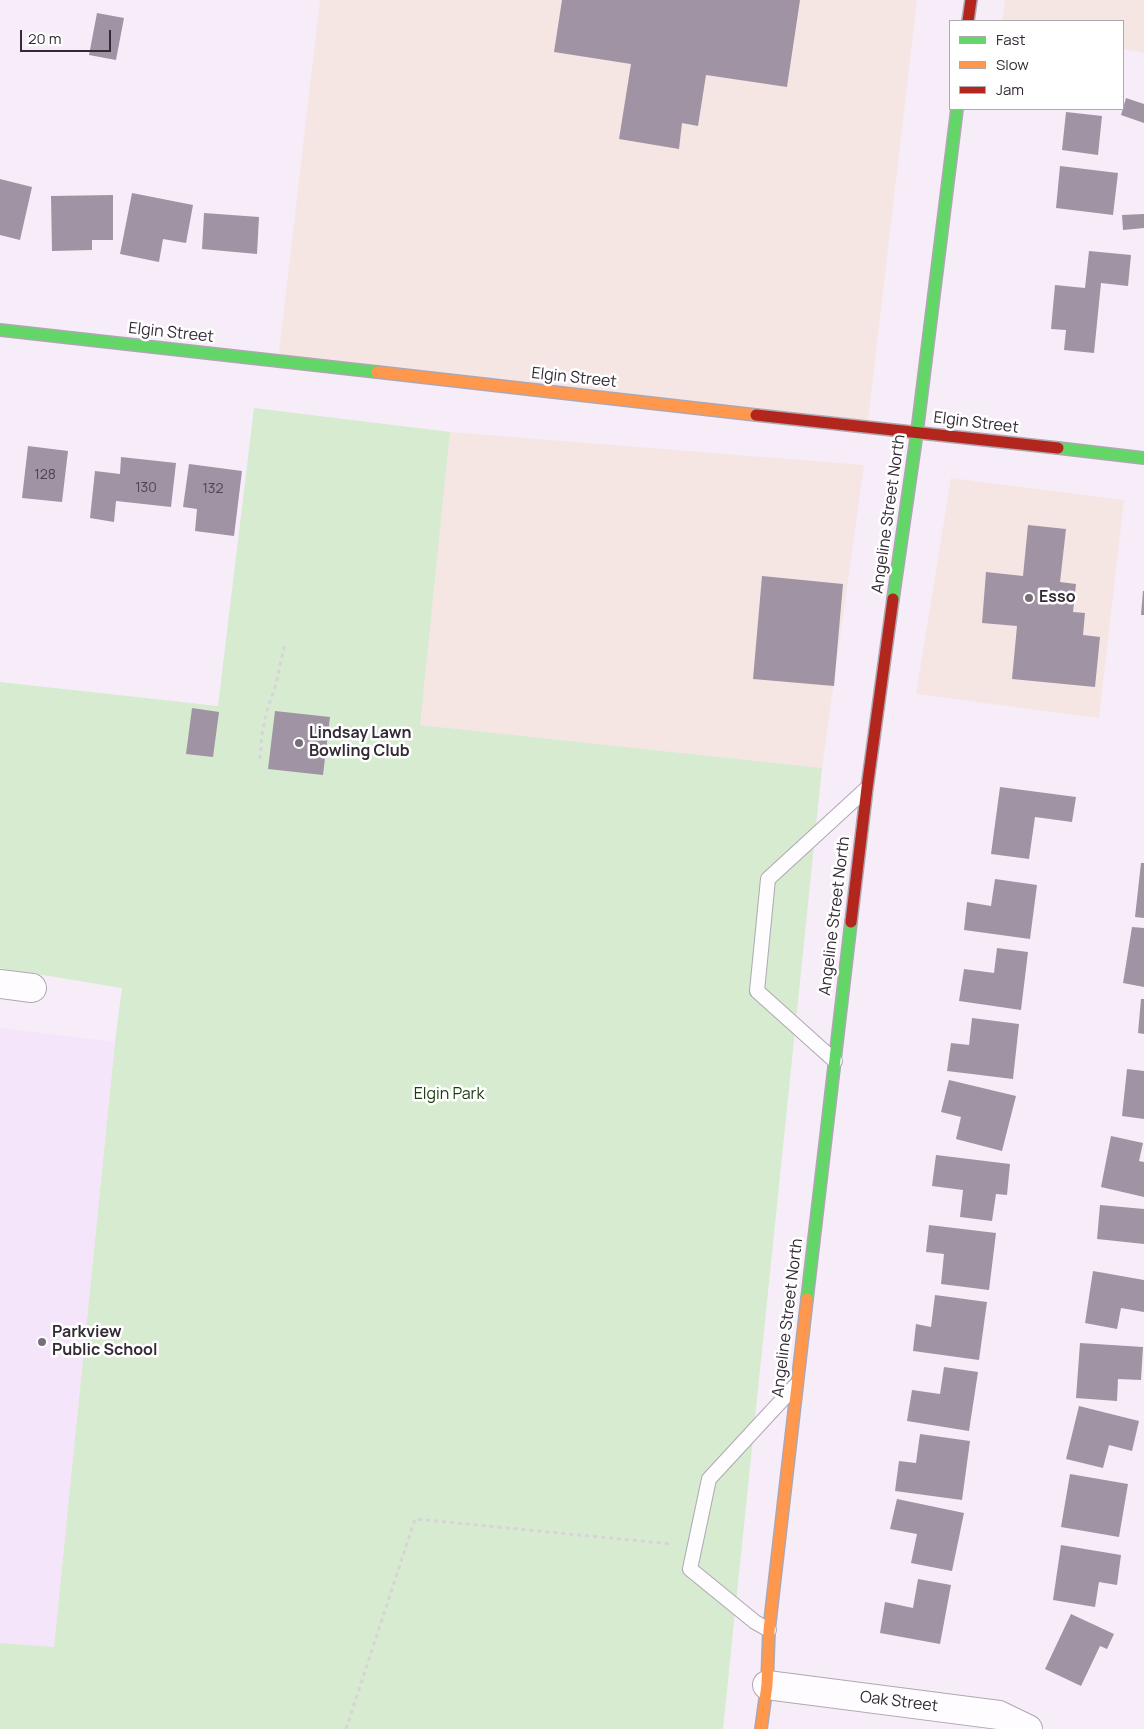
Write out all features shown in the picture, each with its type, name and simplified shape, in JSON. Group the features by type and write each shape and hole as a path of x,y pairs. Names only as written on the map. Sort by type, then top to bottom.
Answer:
{"main road":[{"path":"968,20 971,0"},
{"name":"Angeline Street North","path":"761,1729 767,1684 769,1630 867,788 918,432 957,110"},
{"name":"Elgin Street","path":"0,330 1144,458"}],"street":[{"path":"0,984 32,988"},
{"name":"Oak Street","path":"767,1684 999,1715 1028,1729"}],"lane":[{"path":"835,1061 757,991 768,879 867,788"},
{"path":"769,1630 755,1622 690,1569 709,1480 797,1383"}],"path":[{"path":"260,759 262,734 267,710 275,688 285,642"},
{"path":"346,1729 415,1519 695,1546"}],"shaded area":[{"path":"320,0 917,0 867,429 278,361"},
{"path":"1005,0 1144,0 1144,53 1124,49 1124,20 1002,20"},
{"path":"450,432 864,465 822,768 419,725"},
{"path":"951,478 1124,500 1099,718 916,694"},
{"name":"Parkview Public School","path":"0,1028 115,1042 54,1647 0,1643"}],"green space":[{"name":"Elgin Park","path":"254,408 450,432 420,725 822,768 723,1729 0,1729 0,1643 54,1647 122,988 0,968 0,682 218,706"}],"building":[{"path":"562,0 800,0 787,87 706,75 698,126 682,123 679,149 619,139 631,64 554,52"},
{"path":"97,13 124,18 116,60 89,55"},
{"path":"1126,98 1144,104 1144,123 1121,115"},
{"path":"1066,112 1102,116 1098,155 1062,150"},
{"path":"1060,166 1118,173 1113,215 1056,208"},
{"path":"0,179 32,187 20,240 0,235"},
{"path":"132,193 193,205 186,243 163,239 159,262 120,254"},
{"path":"113,195 113,240 92,240 92,250 52,251 51,196"},
{"path":"204,213 259,217 257,254 202,249"},
{"path":"1144,214 1144,228 1123,230 1122,215"},
{"path":"1089,251 1131,255 1128,286 1101,283 1094,353 1064,350 1066,330 1051,329 1055,285 1085,288"},
{"path":"28,446 68,451 62,502 22,498"},
{"path":"121,457 176,463 171,507 116,501 114,522 90,518 95,471 120,474"},
{"path":"189,464 242,471 234,536 195,531 197,509 183,507"},
{"name":"Esso","path":"1028,525 1066,529 1060,582 1076,584 1073,612 1085,613 1083,635 1100,637 1095,687 1012,679 1017,626 982,623 986,572 1023,576"},
{"path":"762,576 843,584 834,686 753,679"},
{"path":"1143,591 1144,615 1141,615"},
{"path":"192,708 219,712 213,757 186,754"},
{"name":"Lindsay Lawn Bowling Club","path":"275,711 330,717 323,775 268,769"},
{"path":"1000,787 1076,797 1072,822 1035,817 1029,859 991,854"},
{"path":"1141,863 1144,863 1144,918 1135,917"},
{"path":"995,879 1037,885 1030,939 964,930 967,902 991,906"},
{"path":"1132,927 1144,928 1144,987 1123,983"},
{"path":"997,948 1028,952 1021,1010 959,1001 964,969 994,973"},
{"path":"1141,999 1144,999 1144,1034 1138,1033"},
{"path":"972,1018 1019,1024 1013,1079 947,1071 951,1043 969,1045"},
{"path":"1127,1069 1144,1071 1144,1119 1122,1116"},
{"path":"949,1080 1016,1096 1002,1151 956,1139 961,1117 941,1112"},
{"path":"1111,1136 1143,1143 1139,1161 1144,1162 1144,1197 1101,1187"},
{"path":"936,1155 1010,1164 1007,1195 996,1194 992,1221 960,1217 963,1190 932,1186"},
{"path":"1100,1205 1144,1209 1144,1244 1097,1239"},
{"path":"929,1225 996,1233 989,1290 941,1284 944,1254 926,1252"},
{"path":"1093,1271 1144,1280 1144,1312 1121,1308 1117,1329 1085,1323"},
{"path":"935,1295 987,1302 979,1360 913,1351 916,1324 931,1327"},
{"path":"1080,1343 1143,1347 1141,1380 1118,1379 1117,1401 1076,1398"},
{"path":"944,1367 978,1372 969,1431 907,1421 912,1390 940,1394"},
{"path":"1079,1406 1139,1421 1132,1451 1109,1445 1103,1468 1066,1459"},
{"path":"920,1434 970,1441 962,1500 895,1491 899,1461 916,1463"},
{"path":"1070,1474 1128,1484 1119,1537 1061,1527"},
{"path":"897,1499 964,1513 952,1571 911,1563 917,1534 890,1529"},
{"path":"1061,1545 1121,1555 1117,1585 1099,1582 1095,1607 1053,1600"},
{"path":"918,1579 951,1585 940,1644 880,1633 885,1602 913,1608"},
{"path":"1071,1614 1114,1634 1107,1649 1100,1646 1081,1686 1045,1669"}],"traffic: fast":[{"path":"893,599 917,432 957,110"},
{"path":"0,330 377,372"},
{"path":"1058,448 1144,458"},
{"path":"807,1299 851,922"}],"traffic: slow":[{"path":"377,372 756,415"},
{"path":"761,1729 767,1685 769,1630 807,1299"}],"traffic: jam":[{"path":"968,20 971,0"},
{"path":"756,415 1058,448"},
{"path":"851,922 893,599"}],"place":[{"name":"Esso","path":"1029,598"},
{"name":"Lindsay Lawn Bowling Club","path":"299,743"},
{"name":"Parkview Public School","path":"42,1342"}]}
